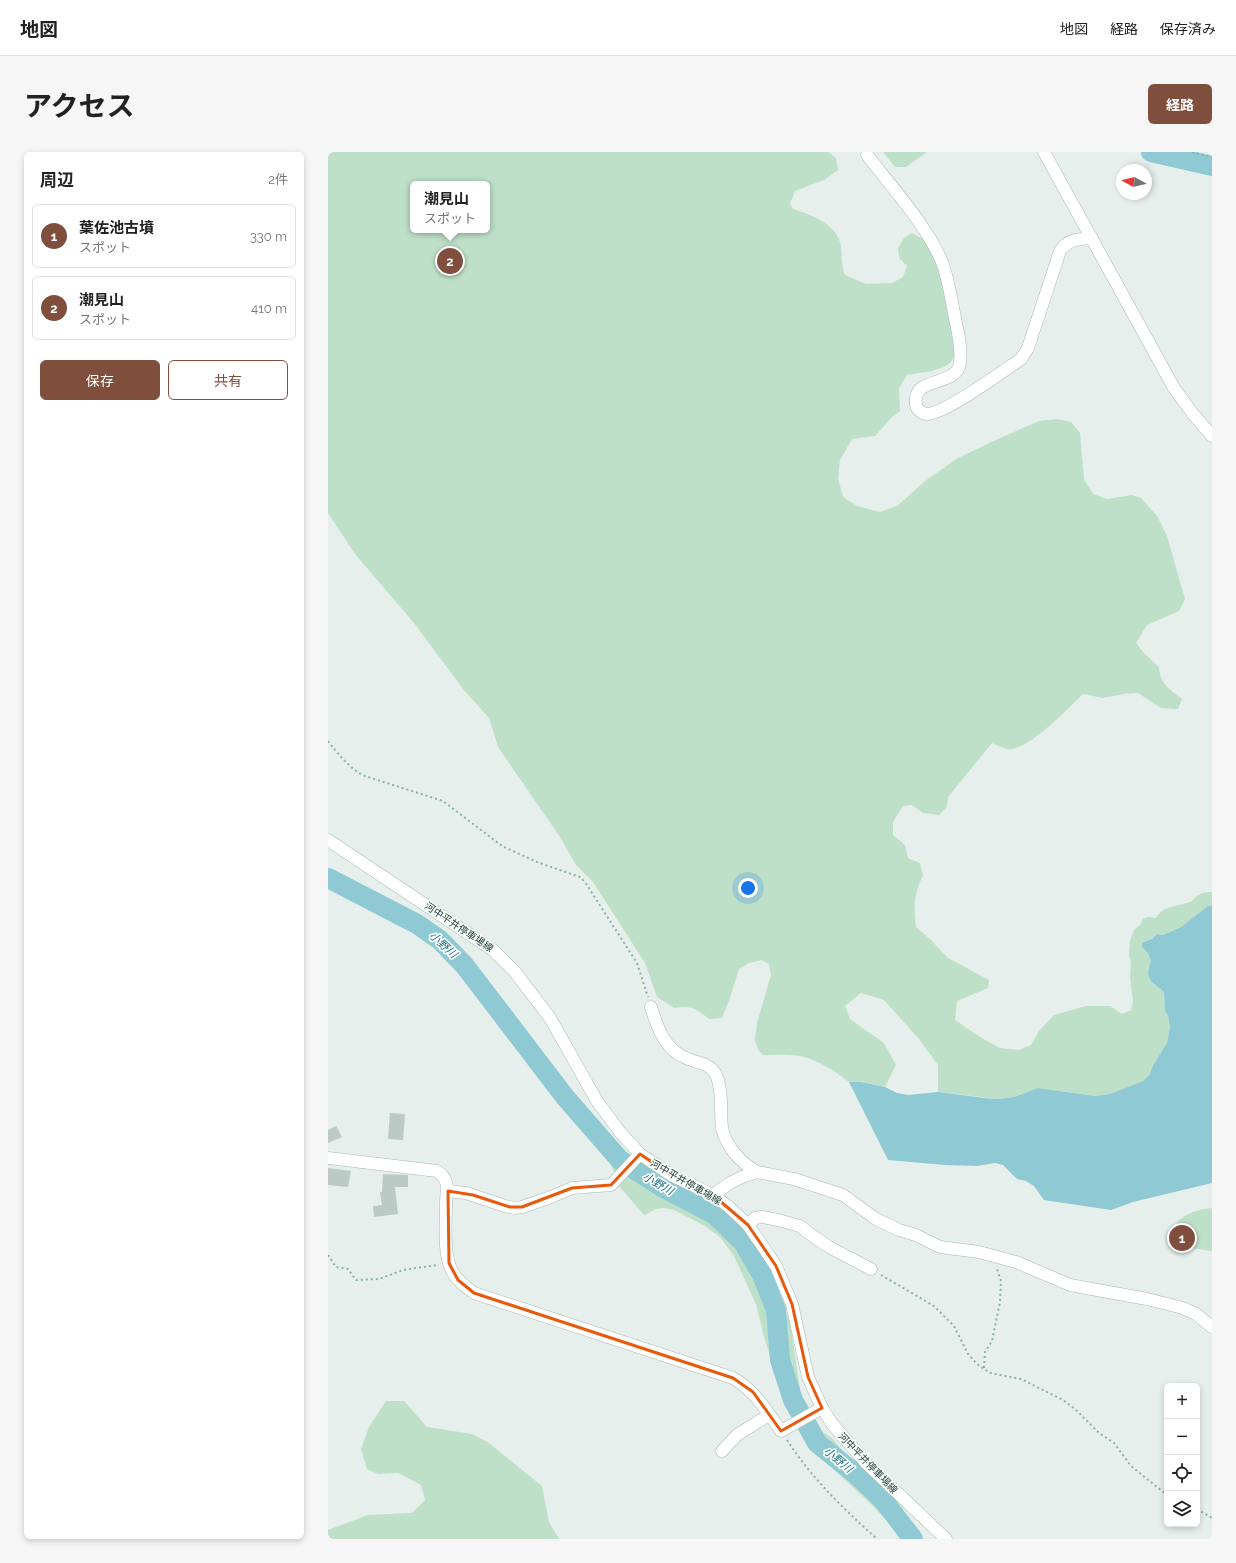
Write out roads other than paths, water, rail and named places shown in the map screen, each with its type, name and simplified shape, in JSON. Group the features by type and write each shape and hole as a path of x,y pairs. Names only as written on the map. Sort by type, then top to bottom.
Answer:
{"street":[{"path":"1044,152 1174,388 1193,414 1212,436"},
{"path":"867,155 925,231 942,262 951,297 960,349 960,365 945,379 922,387 915,400 917,407 921,412 926,414 945,409 1021,359 1028,348 1060,251 1065,244 1076,240 1092,238"},
{"name":"河中平井停車場線","path":"328,840 493,950 515,972 550,1018 597,1101 637,1157 713,1195 729,1207 748,1225 776,1266 792,1304 808,1377 818,1410 867,1464 946,1539"},
{"path":"651,1007 660,1032 668,1045 677,1053 686,1058 709,1067 716,1074 720,1094 722,1128 727,1140 732,1150 739,1158 757,1172 794,1179 843,1195 876,1218 899,1230 916,1235 940,1247 979,1252 1016,1262 1070,1285 1147,1299 1183,1308 1196,1314 1212,1327"},
{"path":"448,1191 466,1193 505,1206 515,1208 522,1207 572,1188 611,1185 637,1157"},
{"path":"328,1158 437,1171 445,1179 448,1191 446,1210 446,1246 448,1263 458,1280 474,1293 733,1378 753,1392 781,1431 818,1410"},
{"path":"713,1195 730,1183 757,1172"},
{"path":"748,1225 755,1218 762,1217 800,1226 823,1242 871,1269"},
{"path":"722,1451 737,1435 769,1415"}],"water":[{"path":"1212,905 1212,1183 1133,1202 1111,1210 1044,1200 1034,1186 1026,1181 1017,1179 1003,1165 995,1163 977,1166 888,1160 849,1082 861,1082 885,1087 897,1093 908,1095 938,1092 997,1099 1014,1097 1038,1088 1095,1096 1110,1094 1143,1081 1150,1074 1153,1065 1167,1043 1170,1027 1168,1016 1165,1011 1164,992 1150,979 1148,972 1151,961 1148,953 1142,947 1142,943 1152,939 1157,934 1163,935 1181,927 1208,906"}],"waterway":[{"path":"1151,152 1212,166"},
{"name":"小野川","path":"328,878 417,924 440,940 465,966 565,1097 620,1160 662,1187 714,1214 743,1242 762,1275 776,1310 780,1360 793,1400 817,1443 857,1475 883,1500 913,1539"}],"place":[{"name":"潮見山","path":"450,261"},
{"name":"葉佐池古墳","path":"1182,1238"}]}
